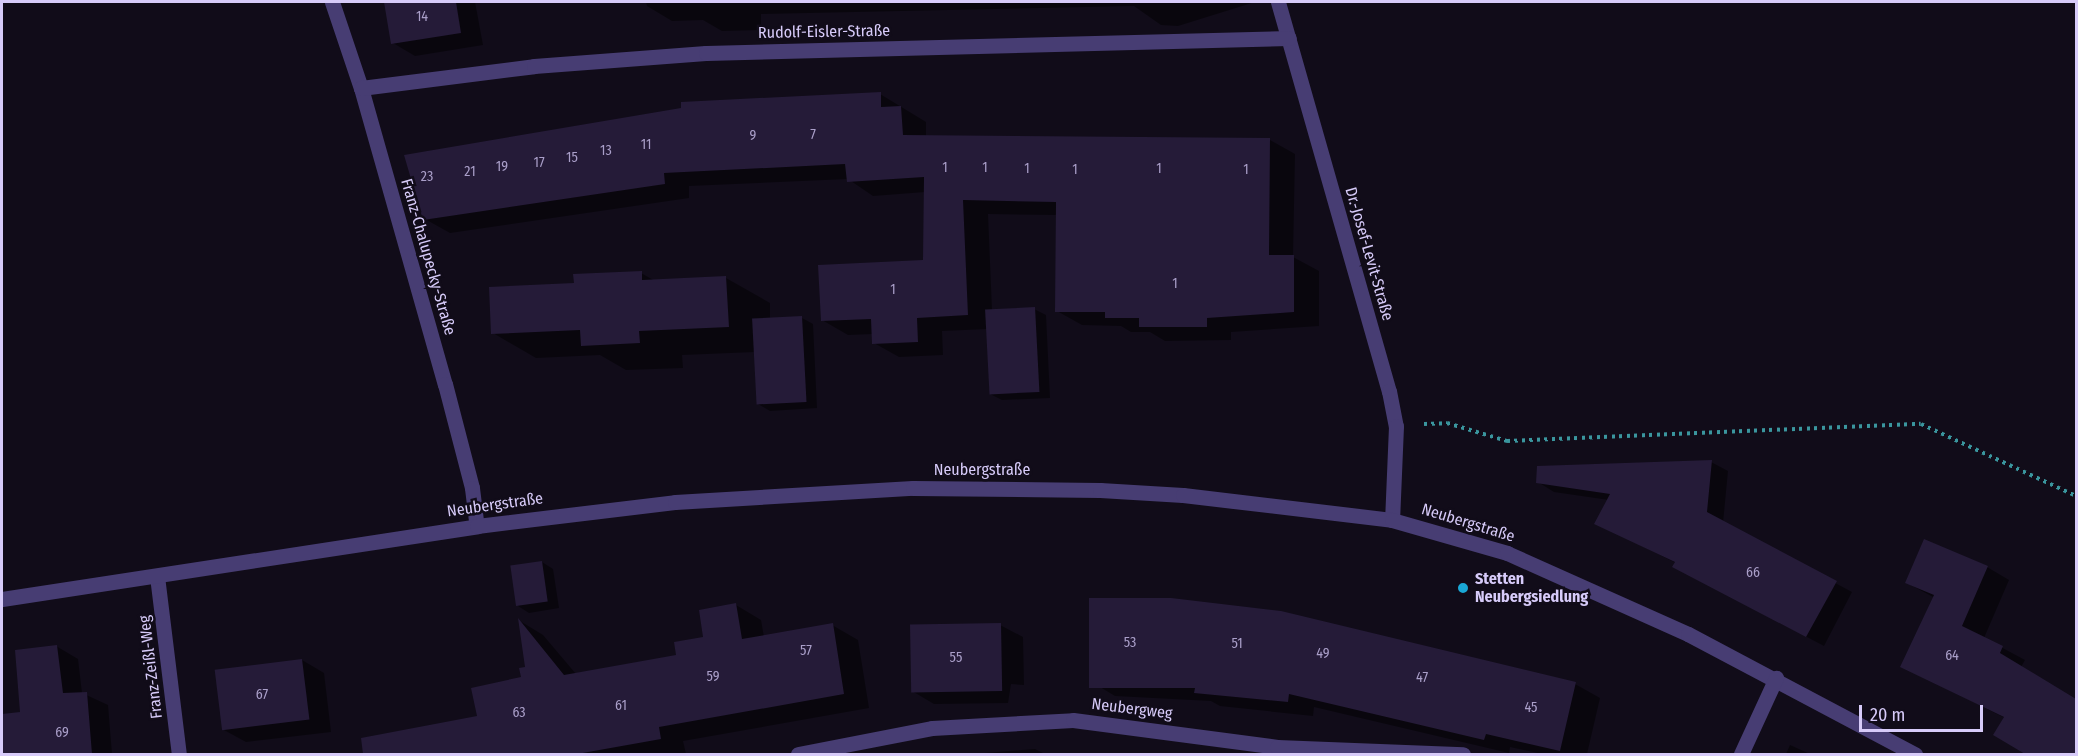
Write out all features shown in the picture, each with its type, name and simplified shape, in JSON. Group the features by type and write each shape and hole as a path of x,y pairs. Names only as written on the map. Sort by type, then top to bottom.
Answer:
{"street":[{"name":"Franz-Chalupecky-Straße","path":"332,2 362,87 462,447 477,526"},
{"name":"Dr.-Josef-Levit-Straße","path":"1278,2 1389,391 1396,426 1392,520"},
{"name":"Rudolf-Eisler-Straße","path":"362,87 534,66 706,53 1289,38"},
{"name":"Neubergstraße","path":"2,599 477,526 768,494 991,487 1183,495 1392,520 1538,565 1776,678 1915,754"},
{"name":"Franz-Zeißl-Weg","path":"157,576 179,754"},
{"path":"1741,754 1776,678"},
{"name":"Neubergweg","path":"798,754 932,728 1073,720 1277,747 1463,754"}],"path":[{"path":"1396,426 1447,423 1507,441 1921,424 2076,496"}],"building":[{"path":"384,2 456,2 461,33 391,44"},
{"path":"881,92 881,107 901,106 903,135 1270,138 1269,255 1294,255 1294,312 1207,318 1207,327 1139,327 1139,318 1105,318 1105,312 1055,312 1056,202 963,200 968,315 917,318 918,342 872,344 871,319 821,321 818,265 923,260 924,177 847,182 845,164 664,173 665,184 423,220 404,155 681,108 681,102"},
{"path":"642,271 642,280 726,276 729,327 639,331 640,343 581,346 580,330 491,334 489,287 574,283 573,274"},
{"path":"1035,307 1039,392 990,395 985,310"},
{"path":"802,316 807,402 757,404 752,319"},
{"path":"1712,460 1707,512 1837,581 1806,637 1672,567 1675,562 1594,524 1610,494 1536,483 1537,466"},
{"path":"1924,539 1988,566 1962,626 2003,646 2000,653 2076,699 2076,754 2025,754 1993,735 2004,717 1900,667 1934,595 1905,583"},
{"path":"542,561 548,602 516,606 510,565"},
{"path":"1089,598 1171,598 1281,611 1576,682 1560,751 1486,734 1484,740 1289,694 1288,702 1194,693 1195,688 1089,688"},
{"path":"736,603 742,639 833,623 844,694 659,727 661,739 577,754 363,754 361,738 477,716 471,688 521,677 519,668 525,667 518,618 564,675 676,655 674,642 703,637 699,610"},
{"path":"1001,623 1002,691 911,693 910,625"},
{"path":"57,645 63,693 87,692 92,754 2,754 2,714 20,712 15,650"},
{"path":"302,659 309,720 222,730 215,670"}],"place":[{"name":"Stetten Neubergsiedlung","path":"1463,588"}]}
